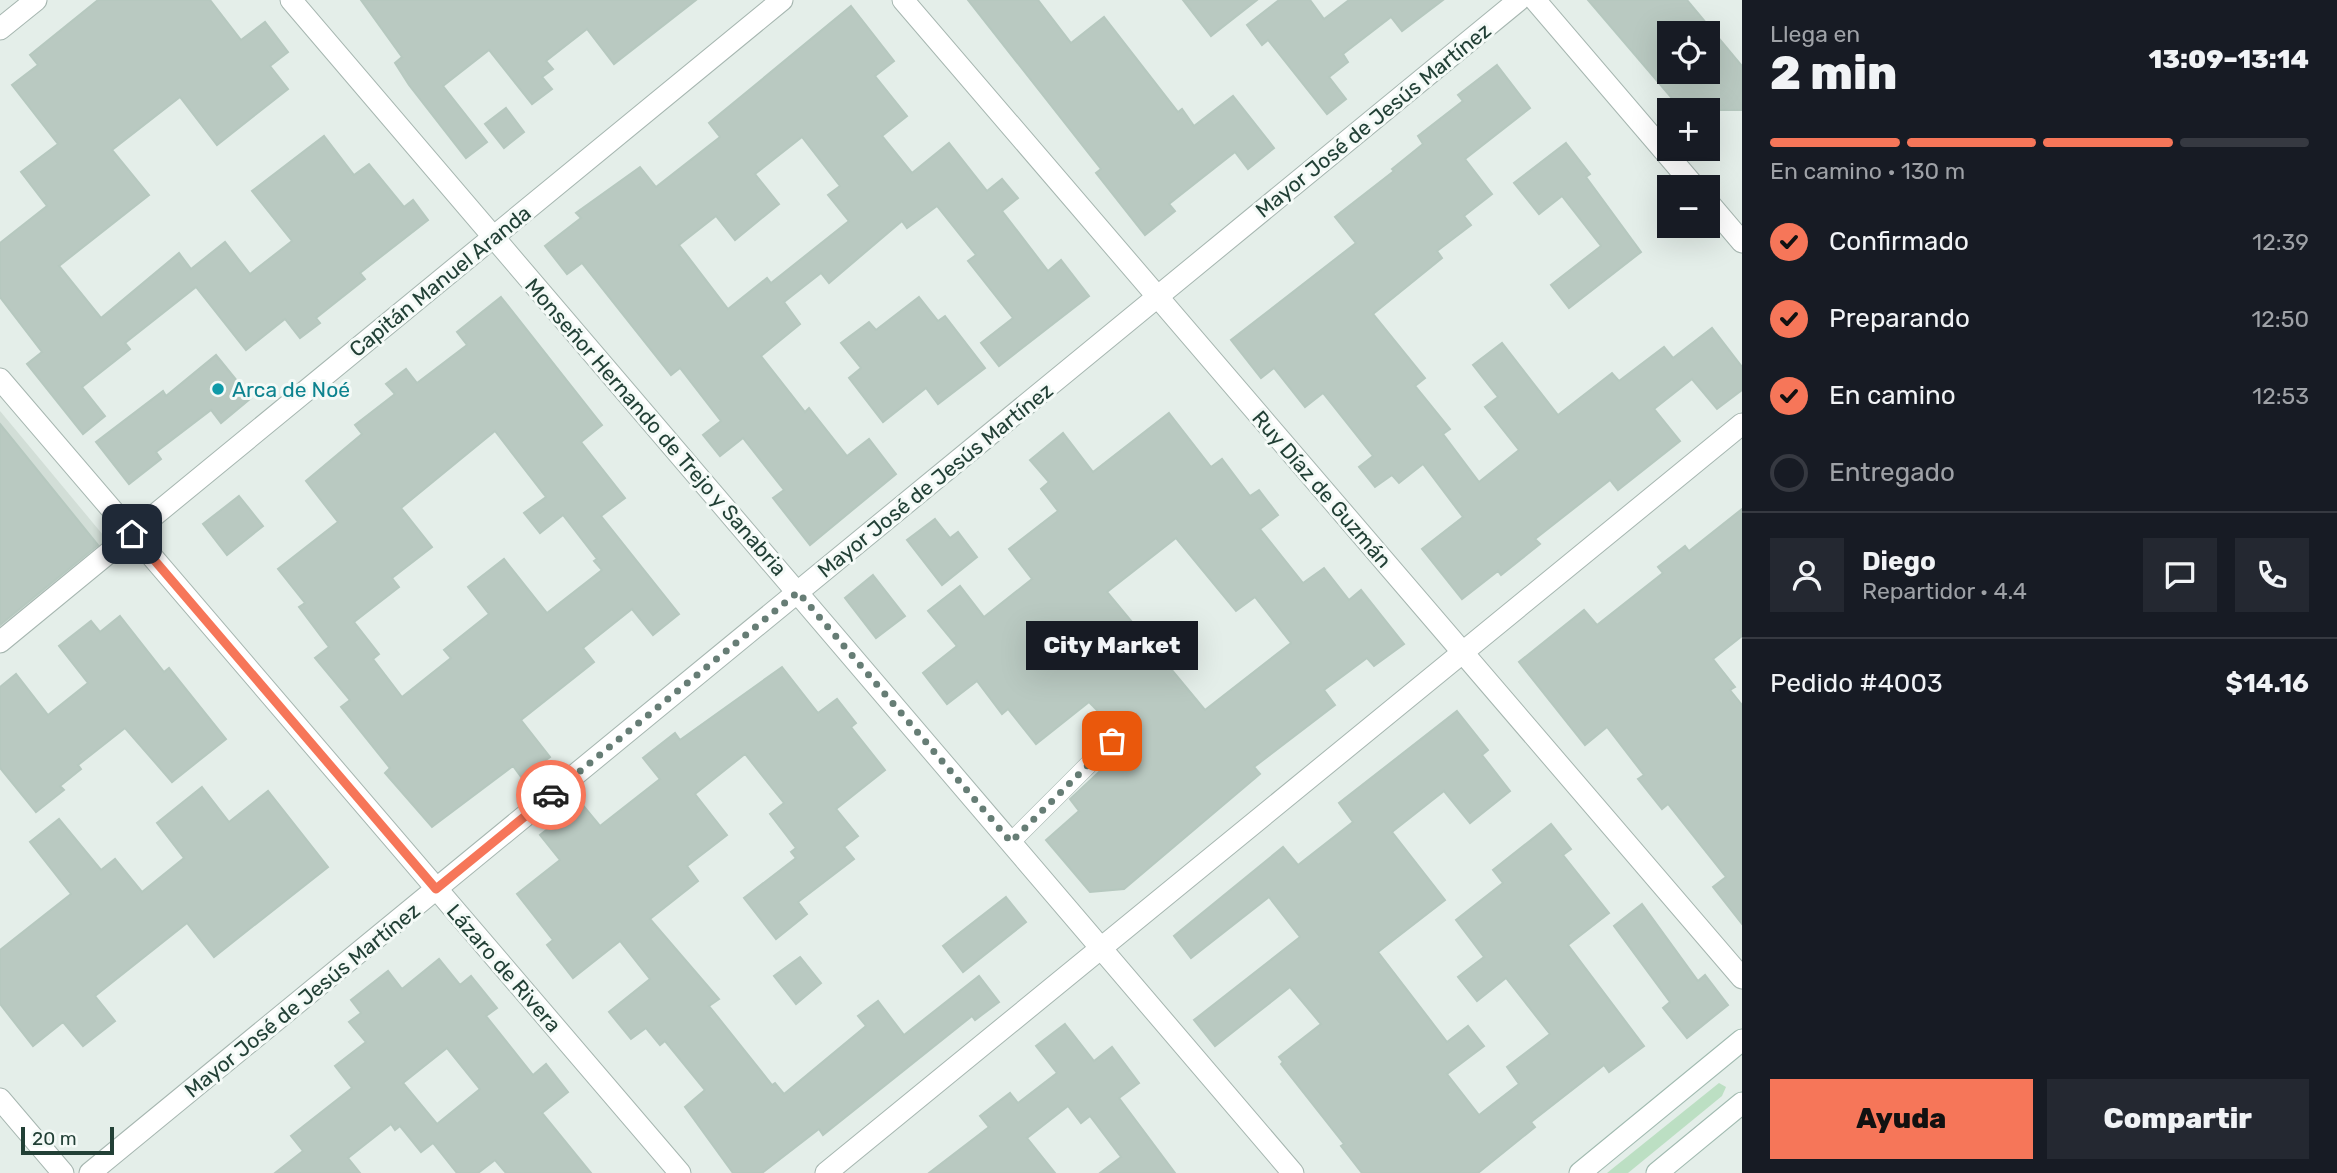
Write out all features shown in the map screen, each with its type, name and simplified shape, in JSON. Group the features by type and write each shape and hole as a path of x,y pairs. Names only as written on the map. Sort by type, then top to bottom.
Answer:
{"street":[{"path":"0,29 36,0"},
{"name":"Monseñor Hernando de Trejo y Sanabria","path":"291,0 1293,1173"},
{"name":"Capitán Manuel Aranda","path":"0,642 782,0"},
{"name":"Ruy Díaz de Guzmán","path":"903,0 1742,978"},
{"name":"Mayor José de Jesús Martínez","path":"90,1173 1519,0"},
{"path":"1535,0 1685,175"},
{"path":"1720,216 1742,242"},
{"name":"Lázaro de Rivera","path":"0,379 680,1173"},
{"path":"826,1173 1742,424"},
{"path":"1580,1173 1742,1040"},
{"path":"0,1099 63,1173"},
{"path":"1657,1173 1742,1103"}],"lane":[{"path":"1011,842 1112,741"}],"shaded area":[{"path":"0,411 108,541 0,628"}],"green space":[{"path":"1719,1083 1726,1087 1722,1096 1628,1173 1607,1173"}],"building":[{"path":"98,0 210,0 241,40 265,22 288,52 270,66 288,89 217,145 180,97 112,150 149,195 59,266 101,318 179,253 191,269 225,242 250,274 292,241 252,191 324,136 354,175 369,164 404,207 413,200 428,220 360,273 365,279 316,318 320,323 300,338 285,319 246,350 196,287 125,343 130,349 82,387 105,416 83,434 27,364 42,352 0,297 0,243 47,206 21,172 58,144 12,85 38,65 30,55"},
{"path":"361,0 696,0 614,64 587,29 546,61 553,69 542,77 552,89 532,104 489,50 443,86 487,142 466,158 409,85 395,63 402,57"},
{"path":"968,0 1038,0 1071,43 1104,17 1178,112 1182,109 1194,126 1233,96 1274,148 1248,169 1235,152 1169,204 1175,211 1145,235 1096,173 1101,169"},
{"path":"1183,0 1257,0 1211,36"},
{"path":"1279,0 1310,0 1324,19 1349,0 1443,0 1402,31 1391,17 1343,54 1348,62 1329,77 1346,99 1327,114 1268,40 1262,45 1247,25"},
{"path":"1588,0 1687,0 1704,21 1657,21 1657,81"},
{"path":"851,6 894,61 875,76 907,116 882,136 912,173 949,143 987,191 1002,179 1018,198 1002,211 1048,271 1061,260 1089,296 999,366 981,343 1013,318 968,261 976,255 937,206 907,228 902,221 829,283 821,273 784,302 800,324 761,356 805,412 809,408 847,456 869,439 896,474 810,545 773,498 784,490 743,438 720,456 703,435 721,421 680,368 671,375 582,263 567,274 545,246 581,218 576,213 640,167 656,187 720,137 709,123","holes":["802,137 840,186 828,195 849,221 771,283 767,278 728,309 679,245 716,216 735,240 779,204 755,174"]},
{"path":"1720,40 1742,66 1742,110 1720,110 1720,98 1672,98 1660,84 1720,84"},
{"path":"1497,65 1530,108 1465,159 1492,194 1464,216 1471,225 1437,251 1442,258 1373,314 1425,378 1415,386 1450,429 1443,434 1479,482 1519,450 1485,407 1498,397 1473,365 1502,343 1558,415 1612,373 1619,381 1664,347 1673,358 1712,328 1742,367 1742,390 1717,409 1692,379 1654,409 1680,441 1618,490 1610,480 1535,539 1540,544 1501,575 1498,571 1462,599 1422,549 1463,517 1423,464 1399,483 1392,475 1375,487 1359,467 1373,456 1323,393 1305,407 1274,368 1261,378 1231,340 1356,243 1335,217 1394,171 1392,169 1423,144 1418,136 1463,101 1458,95"},
{"path":"506,108 524,132 504,148 485,124"},
{"path":"1566,143 1590,174 1586,177 1641,252 1569,308 1551,285 1601,246 1562,196 1539,214 1514,183"},
{"path":"501,297 602,425 581,442 625,498 601,516 679,614 653,635 632,609 583,648 594,662 521,720 550,757 522,778 513,766 432,827 385,773 390,768 341,707 350,700 315,658 329,647 299,607 305,603 278,569 338,522 306,481 362,434 355,425 395,394 386,384 406,369 417,383 467,345 457,332","holes":["495,431 546,497 524,513 540,533 563,515 597,559 594,561 602,570 547,613 504,559 468,587 489,614 444,650 451,658 402,697 373,659 379,654 354,622 399,587 392,578 432,547 401,508"]},
{"path":"919,297 938,321 945,316 985,368 938,404 926,388 883,422 849,378 861,368 841,343 869,322 876,330"},
{"path":"216,355 251,398 221,423 211,410 156,452 161,459 129,484 96,442 163,391 166,396"},
{"path":"1169,413 1211,467 1222,459 1250,496 1259,490 1278,515 1260,529 1303,583 1324,568 1349,600 1361,590 1404,644 1374,666 1367,658 1324,690 1335,705 1254,767 1260,774 1124,889 1090,892 1046,840 1079,811 1070,799 1127,746 1123,737 1089,702 1036,744 1008,709 1002,714 977,681 947,704 923,673 957,646 928,611 960,586 984,617 1032,579 1009,549 1058,511 1041,489 1049,482 1030,460 1063,433 1093,472","holes":["1176,538 1236,611 1255,597 1291,643 1205,710 1107,592"]},
{"path":"0,424 98,545 0,625"},
{"path":"239,496 263,526 227,555 203,524"},
{"path":"1742,509 1742,636 1713,659 1735,687 1730,690 1742,705 1742,924 1713,887 1726,877 1668,804 1662,809 1638,779 1644,775 1607,727 1585,745 1519,662 1584,610 1597,625 1663,573 1658,567 1685,546 1689,551"},
{"path":"935,519 950,538 958,532 977,557 942,585 907,540"},
{"path":"873,575 905,616 876,638 845,598"},
{"path":"120,616 164,672 169,668 226,739 172,782 125,728 78,765 81,769 60,786 64,790 36,812 0,768 0,687 16,674 48,715 88,683 59,646 91,621 100,632"},
{"path":"782,667 818,713 837,699 856,723 851,727 885,770 836,809 858,836 844,847 854,859 798,902 807,914 776,939 744,898 796,858 791,852 796,848 770,814 784,803 745,754 695,794 727,835 687,866 698,881 650,919 719,999 709,1006 772,1085 775,1083 784,1094 866,1026 858,1016 878,1001 904,1035 979,976 999,1002 975,1020 972,1016 823,1135 819,1129 762,1173 733,1173 685,1107 705,1090 665,1041 660,1045 646,1028 631,1039 609,1012 650,979 620,941 573,978 547,945 553,940 517,894 560,860 540,835 581,803 600,826 660,779 643,758 675,733 680,740"},
{"path":"1457,711 1488,750 1482,755 1510,791 1470,823 1444,791 1392,832 1445,900 1378,952 1447,1042 1468,1026 1484,1046 1447,1074 1479,1115 1519,1084 1507,1067 1550,1034 1506,978 1477,1001 1458,977 1484,957 1456,920 1503,883 1493,870 1551,824 1571,849 1563,855 1609,913 1568,945 1644,1046 1609,1072 1604,1065 1531,1122 1535,1127 1478,1173 1362,1173 1341,1146 1344,1144 1281,1064 1283,1062 1279,1057 1321,1024 1290,987 1215,1046 1194,1020 1300,937 1269,897 1191,958 1174,936 1283,847 1298,865 1353,822 1339,803"},
{"path":"202,787 229,822 268,791 328,867 214,957 187,923 95,996 115,1021 83,1046 63,1022 33,1046 0,1004 0,950 71,894 30,842 59,819 101,870 115,859 142,892 184,858 157,823"},
{"path":"1006,897 1026,922 963,972 943,946"},
{"path":"1642,904 1698,981 1705,975 1728,1005 1687,1038 1663,1008 1670,1002 1614,926"},
{"path":"800,957 821,983 796,1004 774,976"},
{"path":"439,959 460,985 471,976 497,1008 486,1016 533,1075 546,1064 568,1092 542,1113 591,1173 506,1173 495,1160 478,1173 457,1173 433,1143 421,1152 400,1126 395,1130 391,1124 348,1158 360,1173 275,1173 303,1151 291,1136 352,1088 335,1066 366,1042 349,1022 361,1013 351,1000 388,971 402,989","holes":["447,1048 480,1089 437,1124 403,1083"]},
{"path":"1065,1024 1094,1061 1112,1047 1139,1083 1119,1098 1175,1173 1100,1173 1121,1157 1090,1116 1081,1123 1068,1106 1027,1138 1055,1173 929,1173 989,1127 980,1116 1010,1093 1018,1103 1057,1073 1036,1046"}],"way so far":[{"path":"551,795 798,592 1011,842 1112,741"}],"place":[{"name":"Arca de Noé","path":"218,389"},
{"name":"City Market","path":"1112,741"}],"route":[{"path":"132,534 436,889 551,795"}]}
